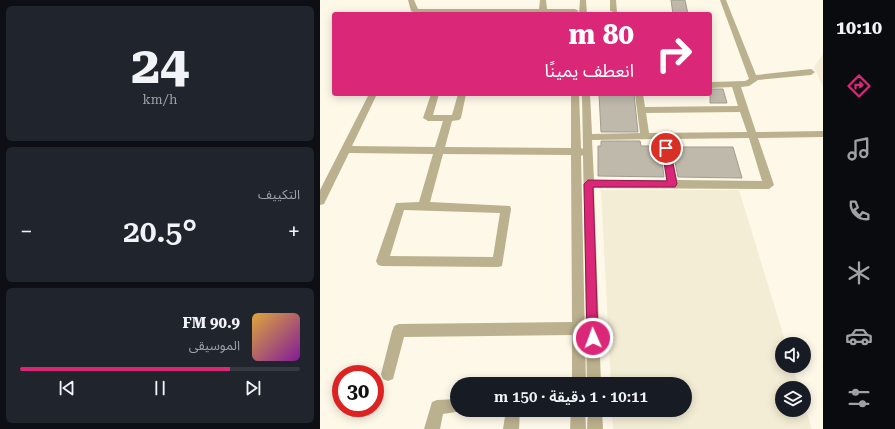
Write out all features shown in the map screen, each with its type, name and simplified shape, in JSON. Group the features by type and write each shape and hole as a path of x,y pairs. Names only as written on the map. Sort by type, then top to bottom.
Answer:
{"street":[{"path":"411,0 414,12"},
{"path":"543,11 544,0"},
{"path":"575,0 575,12"},
{"path":"583,0 583,12"},
{"path":"613,0 614,11"},
{"path":"723,0 754,78"},
{"path":"527,12 559,12"},
{"path":"754,78 811,72"},
{"path":"712,85 750,84 754,78"},
{"path":"588,184 769,185 736,85"},
{"path":"320,201 372,96"},
{"path":"434,96 428,118 456,118 462,96"},
{"path":"575,96 582,152 588,184 594,377"},
{"path":"579,377 582,152 587,137 586,96"},
{"path":"639,96 645,136"},
{"path":"641,110 745,109"},
{"path":"423,206 448,118"},
{"path":"587,137 823,134"},
{"path":"664,136 672,184"},
{"path":"345,150 582,152"},
{"path":"400,206 423,206 506,208 498,262 382,262 400,206"},
{"path":"388,374 399,331 579,328"},
{"path":"432,429 437,406 450,406"},
{"path":"510,429 512,417"},
{"path":"578,417 578,429"},
{"path":"595,417 595,429"}],"shaded area":[{"path":"823,54 823,87 814,67"},
{"path":"601,190 739,190 784,337 775,337 775,373 795,373 797,381 775,381 775,417 808,417 812,429 613,429 612,417 692,417 692,377 611,377"}],"building":[{"path":"671,0 685,0 688,12 673,12"},
{"path":"712,89 723,89 727,103 710,103"},
{"path":"599,96 634,96 638,132 601,132"},
{"path":"601,141 640,141 641,146 660,146 664,177 598,176 598,146 601,146"},
{"path":"672,147 733,147 742,178 678,177"}],"route":[{"path":"593,338 588,184 672,184 666,148"}]}
